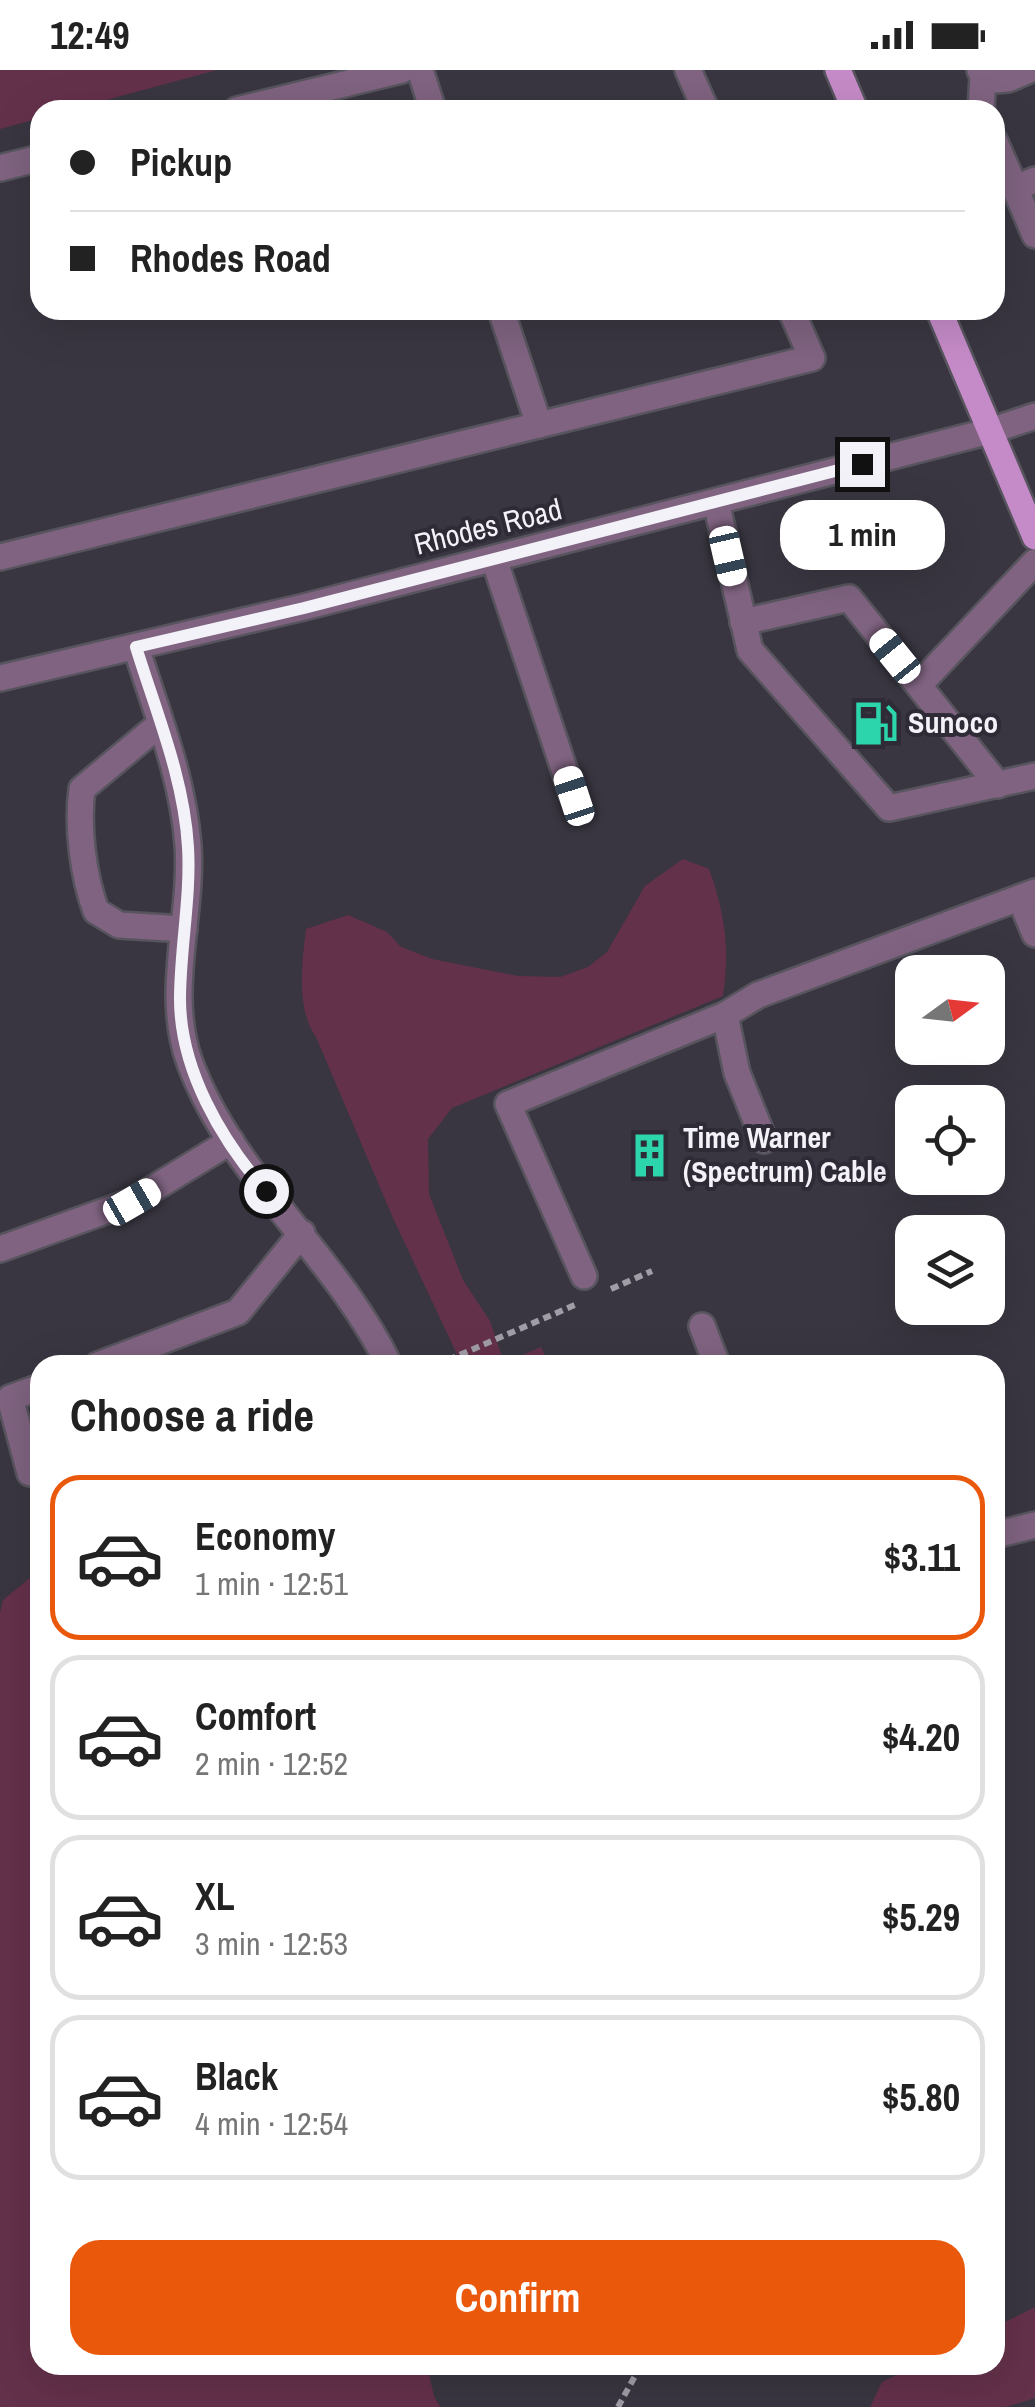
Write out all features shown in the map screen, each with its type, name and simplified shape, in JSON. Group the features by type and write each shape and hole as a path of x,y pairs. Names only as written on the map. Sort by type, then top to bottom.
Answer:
{"main road":[{"path":"838,70 851,100"},
{"path":"943,320 1035,536"}],"street":[{"path":"270,100 348,76 402,70"},
{"path":"420,70 430,100"},
{"path":"688,70 702,100"},
{"path":"982,100 981,73 996,80 1029,70"},
{"path":"1005,156 1025,184 1035,235"},
{"path":"0,168 30,160"},
{"path":"504,320 539,425"},
{"path":"0,557 812,358 796,320"},
{"name":"Rhodes Road","path":"0,678 494,559 990,432 1035,416"},
{"path":"716,502 750,650 890,808 1035,776"},
{"path":"494,559 574,796"},
{"path":"918,685 1035,562"},
{"path":"743,622 849,598 998,784"},
{"path":"136,647 180,790 186,832 180,998 183,1039 204,1098 248,1170 302,1233 374,1332 385,1355"},
{"path":"160,724 82,788 80,806 88,890 96,911 119,925 184,929"},
{"path":"590,1290 508,1104 726,1015 758,995 1028,895 1035,934"},
{"path":"726,1015 738,1074 764,1140"},
{"path":"0,1249 132,1202 231,1142"},
{"path":"124,1355 238,1312 302,1233"},
{"path":"702,1326 713,1355"},
{"path":"30,1390 10,1398 30,1473"},
{"path":"1005,1533 1035,1526"}],"path":[{"path":"458,1355 590,1290 652,1272"},
{"path":"618,2407 636,2376"}],"shaded area":[{"path":"0,70 217,70 106,100 30,100 30,121 0,129"},
{"path":"683,859 709,869 726,947 723,996 452,1108 428,1139 429,1194 463,1280 490,1321 501,1355 457,1355 393,1218 305,1013 302,985 306,929 348,915 387,932 401,947 432,959 518,976 560,977 588,967 607,952 645,886"},
{"path":"541,1347 545,1355 522,1355"},
{"path":"30,1578 30,2375 429,2375 440,2407 0,2407 3,1600"},
{"path":"1035,2307 1035,2398 1006,2407 870,2407 882,2382 897,2375 1005,2375 1005,2322"}],"place":[{"name":"Sunoco","path":"875,723"},
{"name":"Time Warner (Spectrum) Cable","path":"650,1155"}],"route":[{"path":"266,1191 248,1170 204,1098 183,1039 180,998 188,847 180,790 136,647 304,608 862,464"}]}
